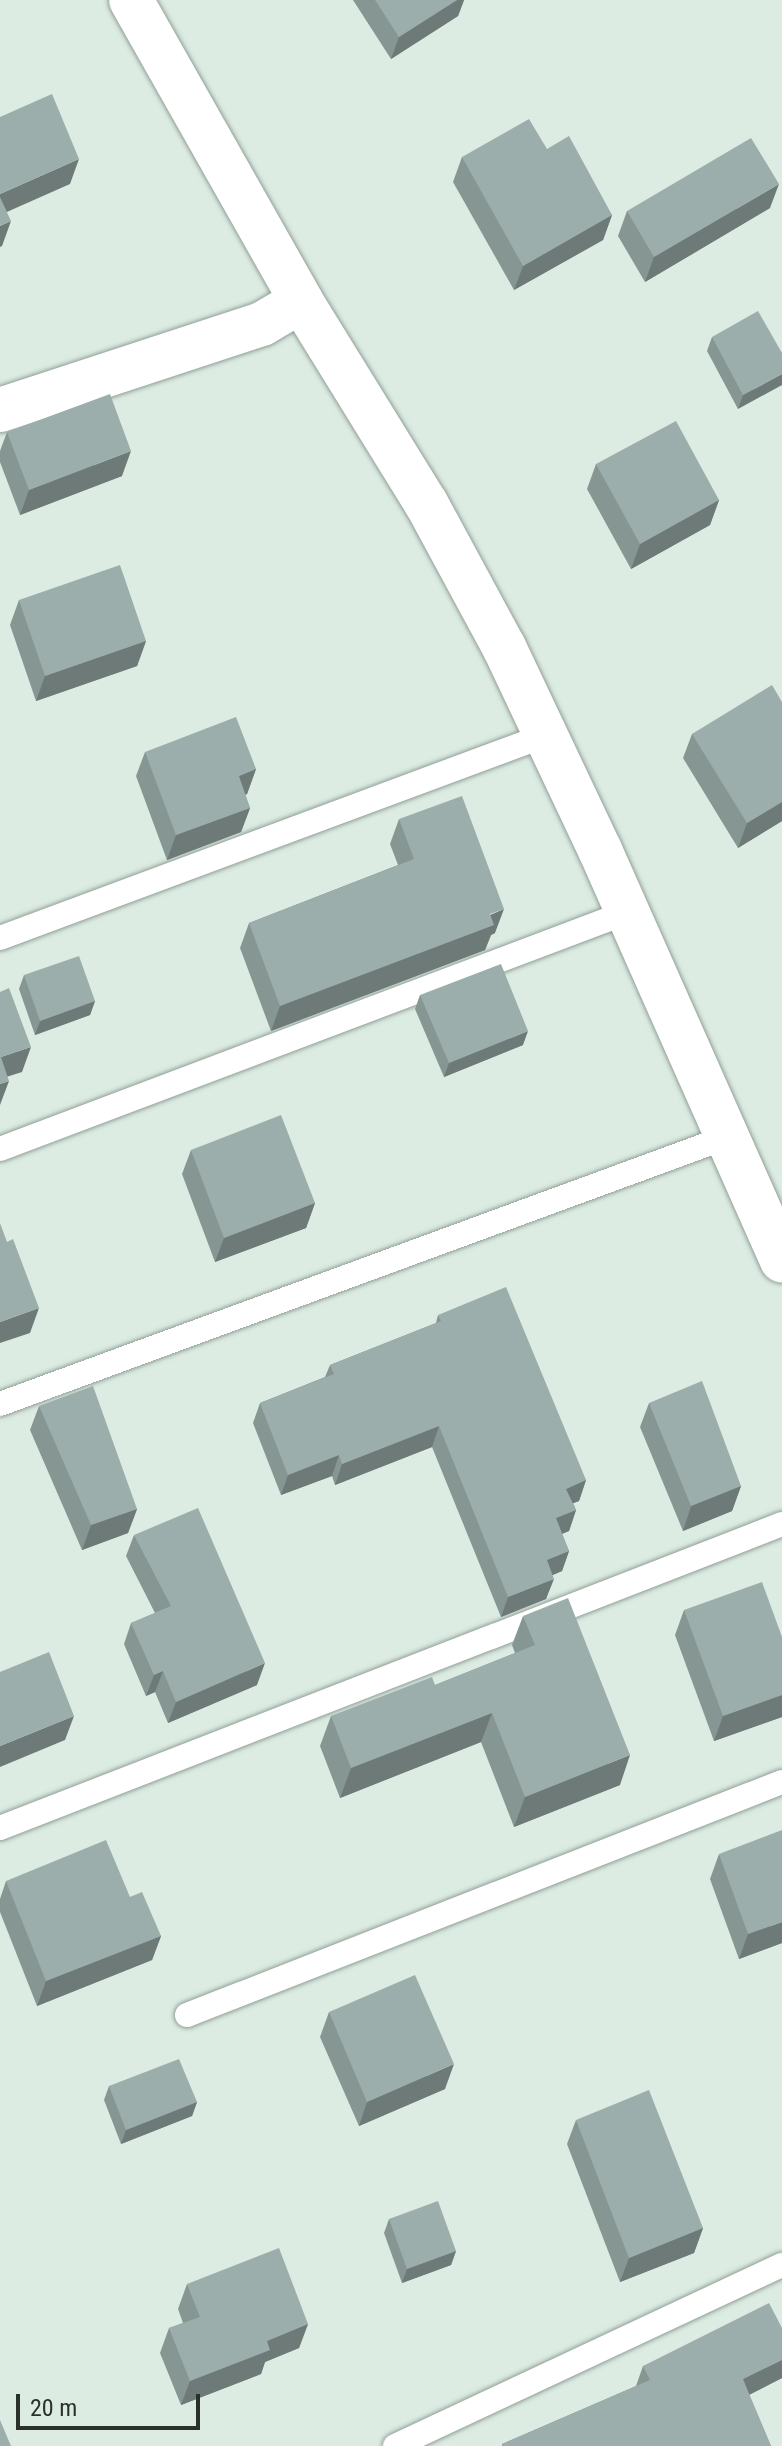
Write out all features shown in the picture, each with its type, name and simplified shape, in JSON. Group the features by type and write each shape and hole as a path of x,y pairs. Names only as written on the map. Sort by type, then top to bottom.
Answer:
{"street":[{"path":"131,0 301,301 426,503 546,735 730,1136 782,1261"},
{"path":"0,410 262,324 301,301"}],"lane":[{"path":"0,938 546,735"},
{"path":"0,1149 628,912"},
{"path":"0,1404 730,1136"},
{"path":"0,1828 782,1524"},
{"path":"187,2015 782,1782"},
{"path":"395,2446 782,2265"}],"building":[{"path":"375,0 457,0 399,37"},
{"path":"52,94 79,159 0,194 0,117"},
{"path":"529,119 547,149 569,136 612,215 523,266 462,157"},
{"path":"751,138 779,184 654,257 627,211"},
{"path":"0,197 11,221 0,226"},
{"path":"758,311 782,353 782,374 743,395 712,337"},
{"path":"110,394 131,451 29,490 7,432"},
{"path":"676,421 719,500 640,544 596,464"},
{"path":"120,565 146,641 45,676 19,600"},
{"path":"772,685 782,702 782,802 747,823 692,734"},
{"path":"236,717 256,769 239,776 250,808 176,835 145,752"},
{"path":"462,796 504,909 490,914 494,925 280,1006 249,923 414,859 399,819"},
{"path":"79,956 95,1001 40,1021 24,975"},
{"path":"501,964 528,1031 449,1063 420,995"},
{"path":"9,988 31,1047 1,1057 9,1081 0,1084 0,992"},
{"path":"281,1115 315,1203 224,1238 191,1150"},
{"path":"0,1223 7,1242 13,1239 39,1308 0,1322"},
{"path":"506,1287 586,1480 566,1489 576,1510 556,1518 569,1551 547,1560 554,1579 508,1597 439,1426 342,1464 339,1455 288,1475 260,1403 334,1374 330,1365 441,1321 438,1315"},
{"path":"702,1381 741,1486 691,1506 649,1403"},
{"path":"93,1386 137,1509 91,1525 39,1406"},
{"path":"198,1508 265,1663 176,1702 163,1671 154,1675 131,1623 171,1606 134,1535"},
{"path":"762,1582 782,1637 782,1695 723,1716 684,1610"},
{"path":"568,1598 630,1755 525,1797 492,1713 351,1768 331,1716 432,1677 435,1685 535,1645 523,1616"},
{"path":"49,1652 74,1716 0,1746 0,1672"},
{"path":"782,1830 782,1922 748,1934 719,1854"},
{"path":"106,1840 130,1897 142,1892 161,1936 46,1981 6,1881"},
{"path":"415,1975 454,2064 367,2102 329,2012"},
{"path":"179,2059 197,2102 126,2130 109,2086"},
{"path":"649,2090 703,2228 629,2258 576,2120"},
{"path":"438,2201 456,2251 407,2269 389,2219"},
{"path":"279,2248 308,2324 267,2341 270,2350 190,2381 169,2328 200,2317 187,2284"},
{"path":"769,2303 782,2328 782,2360 743,2379 771,2446 503,2446 650,2380 643,2366"},
{"path":"0,2420 11,2446 0,2446"}]}
